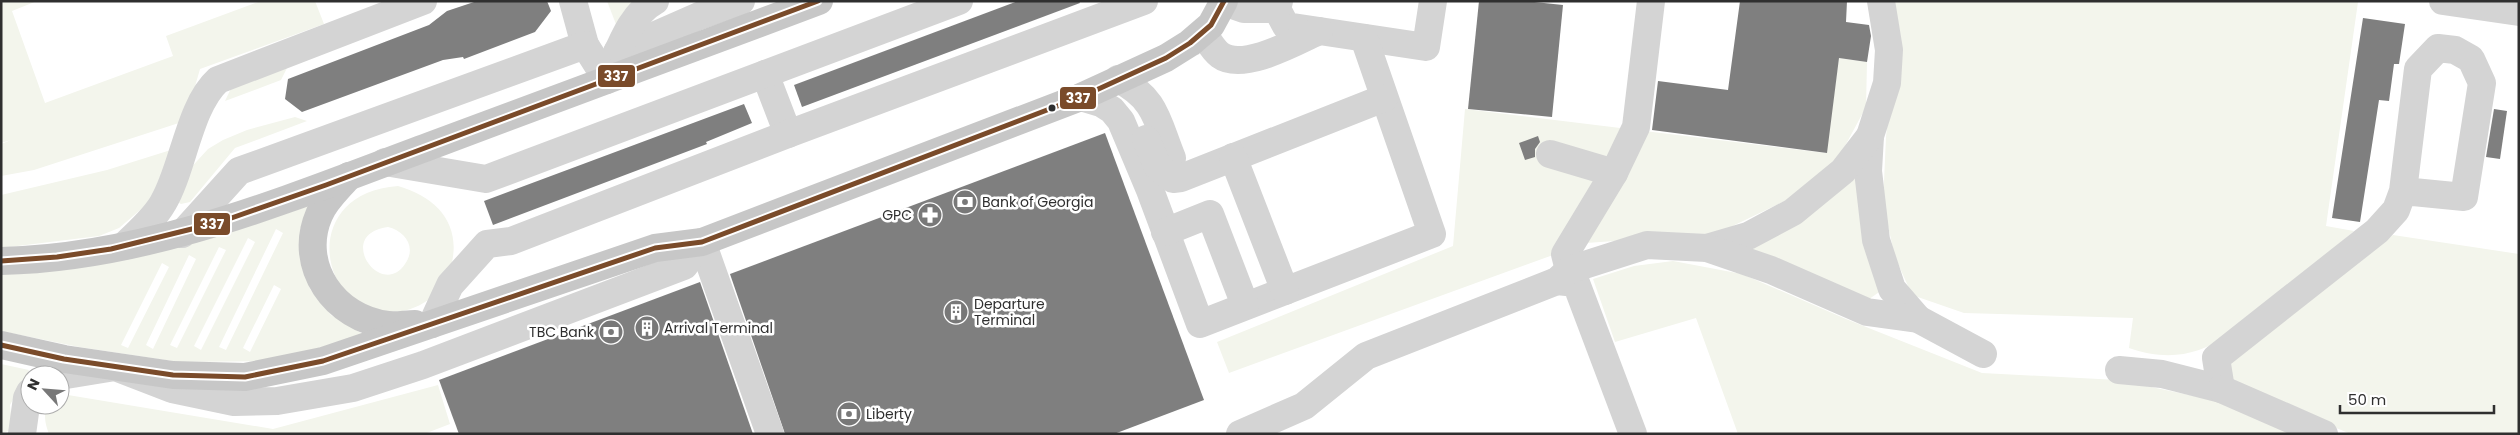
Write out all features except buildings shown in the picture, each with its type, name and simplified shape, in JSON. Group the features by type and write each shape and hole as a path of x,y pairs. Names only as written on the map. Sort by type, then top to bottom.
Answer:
{"main road":[{"path":"1,261 24,261 124,246 182,234 349,176 819,1"},
{"path":"1,345 64,359 173,375 245,377 323,361 655,248 702,242 1100,88 1166,58 1215,15"},
{"path":"349,176 328,200 319,215 313,237 313,264 324,287 341,305 360,316 387,325 432,324"}],"street":[{"path":"124,246 163,203 189,134 210,87 218,80 423,1"},
{"path":"573,1 585,45 606,80"},
{"path":"606,80 617,52 638,15 644,7 655,1"},
{"path":"617,52 699,16 742,1"},
{"path":"385,162 486,179 959,1"},
{"path":"1215,15 1244,9 1281,12 1319,31 1426,47 1434,1"},
{"path":"1563,275 1565,254 1614,173 1636,127 1651,1"},
{"path":"1882,1 1889,58 1887,83 1870,136 1868,171 1876,240 1892,288 1918,319"},
{"path":"2443,1 2519,12"},
{"path":"432,324 480,267 511,241 788,134 1141,2"},
{"path":"1215,15 1224,40 1235,46 1268,35 1281,12"},
{"path":"1215,15 1220,55 1231,59 1242,60 1265,54 1319,31"},
{"path":"1364,38 1432,234 1200,324 1150,190 1121,121 1112,110 1101,103 1100,88 1119,96 1132,107 1158,167 1174,179 1181,178 1384,98"},
{"path":"182,234 239,171 585,45"},
{"path":"2162,374 2216,358 2377,230 2396,210 2403,190 2418,69 2438,48 2455,50 2471,59 2482,83 2464,196 2403,190"},
{"path":"765,74 788,134"},
{"path":"1708,248 1748,236 1793,212 1843,171 1870,136"},
{"path":"1550,154 1614,173"},
{"path":"1233,157 1284,291"},
{"path":"1165,232 1210,214 1245,306"},
{"path":"70,374 115,367 172,389 234,402 277,401 353,388 423,365 684,266 702,242"},
{"path":"702,242 770,434"},
{"path":"1240,434 1304,406 1366,356 1563,275 1647,245 1708,248 1771,270 1867,312 1918,319 1983,354"},
{"path":"1563,275 1576,283 1633,434"},
{"path":"2216,358 2221,389"},
{"path":"2119,370 2162,374 2221,389 2324,434"},
{"path":"28,415 38,434"}],"shaded area":[{"path":"1,1 37,1 12,11 45,103 173,56 166,36 261,1 315,1 324,24 200,69 185,121 34,170 1,176 1,144 11,140 1,143"},
{"path":"607,1 642,1 619,32"},
{"path":"1894,1 2358,2 2326,226 2354,231 2261,310 2228,335 2211,345 2193,352 2174,355 2152,354 2129,348 2133,318 1964,313 1912,295 1895,257 1883,204 1886,137 1898,22"},
{"path":"1839,58 1867,62 1866,107 1838,159 1791,198 1716,234 1586,243 1229,373 1217,342 1453,246 1465,109 1826,153"},
{"path":"289,64 281,80 225,101 234,82"},
{"path":"295,117 307,121 235,148 190,202 181,204 176,201 176,184 208,149 223,140 247,130"},
{"path":"174,149 160,185 146,205 119,228 99,236 1,248 1,195 107,170"},
{"path":"1864,151 1882,290 1865,302 1740,245"},
{"path":"398,186 414,192 427,199 438,209 452,232 454,246 447,278 436,294 419,305 407,310 377,311 354,300 338,281 330,258 331,234 342,211 364,194","holes":["388,227 404,236 410,252 405,264 395,273 385,274 375,270 367,262 363,251 364,241 372,232"]},
{"path":"311,204 300,229 301,255 310,289 331,315 366,336 267,361 179,362 79,347 1,331 1,269","holes":["276,229 283,233 226,350 219,347","248,238 255,242 201,350 194,346","219,247 226,250 177,348 170,345","189,255 196,259 153,349 146,345","162,263 169,267 128,348 121,345","274,285 281,289 250,352 243,348"]},
{"path":"2393,235 2519,254 2519,434 2351,434 2227,384 2222,361"},
{"path":"1673,261 1742,274 1846,319 1982,373 2118,380 2232,404 2298,434 1738,434 1696,318 1615,342 1593,279 1634,266"},
{"path":"1,364 20,368 20,387 10,405 12,430 2,433"},
{"path":"438,385 450,424 424,434 49,434 45,415 70,415 70,395 273,429"}],"transit line":[{"name":"337","path":"1,261 57,257 111,249 220,222 326,185 818,1"},
{"name":"337","path":"1,345 64,359 173,375 245,377 323,361 655,248 702,242 1081,97 1166,58 1190,43 1211,25 1224,1"}],"place":[{"name":"Bank of Georgia","path":"965,202"},
{"name":"GPC","path":"930,215"},
{"name":"Departure Terminal","path":"956,312"},
{"name":"Arrival Terminal","path":"647,328"},
{"name":"TBC Bank","path":"611,332"},
{"name":"Liberty","path":"849,414"}]}
